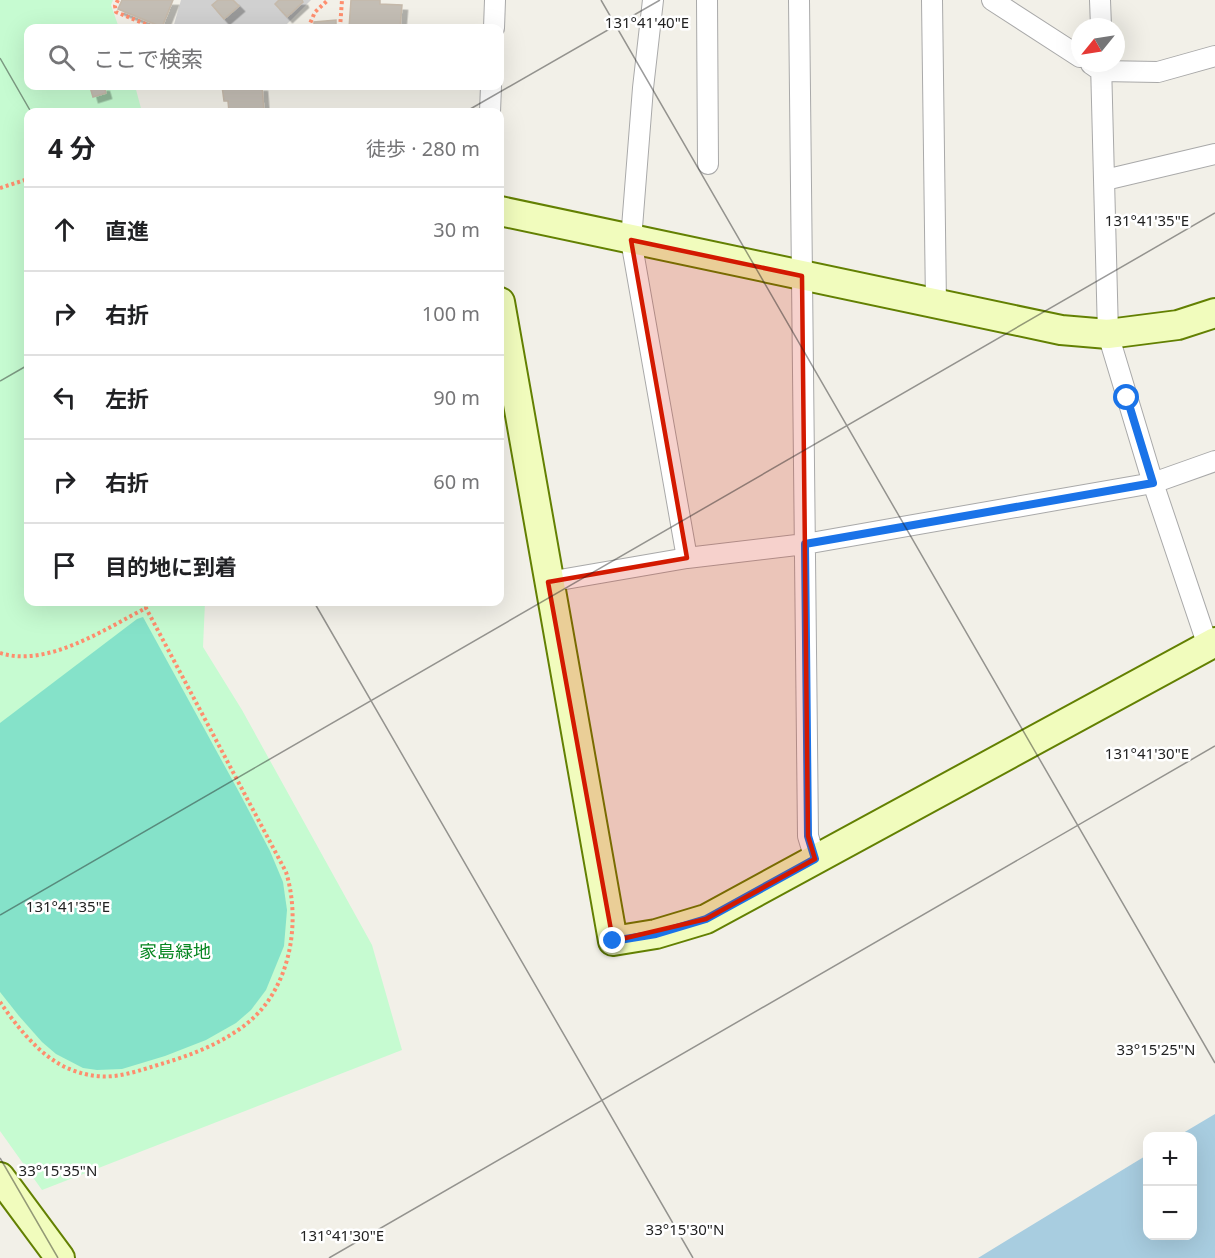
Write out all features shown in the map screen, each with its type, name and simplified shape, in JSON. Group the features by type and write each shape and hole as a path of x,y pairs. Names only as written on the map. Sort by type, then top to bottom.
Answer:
{"street":[{"path":"494,24 495,0"},
{"path":"653,0 643,88 631,240 687,558"},
{"path":"707,0 708,164"},
{"path":"799,0 808,836 815,859"},
{"path":"932,0 936,305"},
{"path":"992,0 1071,51"},
{"path":"1100,0 1101,18"},
{"path":"1125,69 1158,72 1215,56"},
{"path":"504,325 613,941 656,934 706,919 1212,644 1153,483 1108,334 1105,180 1097,72"},
{"path":"490,108 491,90"},
{"path":"1105,180 1215,154"},
{"path":"504,213 1061,330 1108,334 1178,325 1215,313"},
{"path":"548,582 687,558 805,544 1153,483 1215,461"},
{"path":"0,1177 60,1258"}],"path":[{"path":"118,0 115,6 116,12 145,24"},
{"path":"310,24 315,12 328,0"},
{"path":"340,24 342,0"},
{"path":"0,188 24,180"},
{"path":"0,653 25,657 48,653 78,642 146,608 286,872 293,912 290,946 281,975 257,1013 229,1036 169,1062 112,1077 85,1074 69,1069 54,1061 25,1034 0,1002"}],"highlighted area":[{"path":"631,240 802,276 808,836 815,859 706,919 613,941 548,582 687,558"}],"shaded area":[{"path":"181,0 311,0 287,24 174,24"}],"green space":[{"name":"家島緑地","path":"0,0 113,0 111,5 118,24 24,24 24,90 136,90 141,108 24,108 24,606 205,606 203,647 242,710 372,945 402,1050 42,1190 0,1131"},
{"path":"143,617 270,851 283,882 287,910 284,946 266,990 251,1010 236,1023 206,1040 165,1056 122,1069 97,1070 83,1068 56,1054 42,1042 0,992 0,723 137,619"}],"water":[{"path":"1215,1114 1215,1258 978,1258 1143,1157 1143,1240 1197,1240 1197,1132 1185,1132"}],"building":[{"path":"122,0 173,0 163,24 155,24 118,9"},
{"path":"218,0 233,0 239,6 224,19 212,5"},
{"path":"279,0 302,0 303,2 287,17 275,4"},
{"path":"351,0 380,0 380,4 402,5 400,24 349,24"},
{"path":"336,20 336,24 314,24 314,22"},
{"path":"91,90 105,90 106,93 93,97"},
{"path":"223,90 262,90 264,108 229,108 228,101 224,101"}],"route":[{"path":"613,941 656,934 706,919 815,859 808,836 805,544 1153,483 1127,398"}]}
